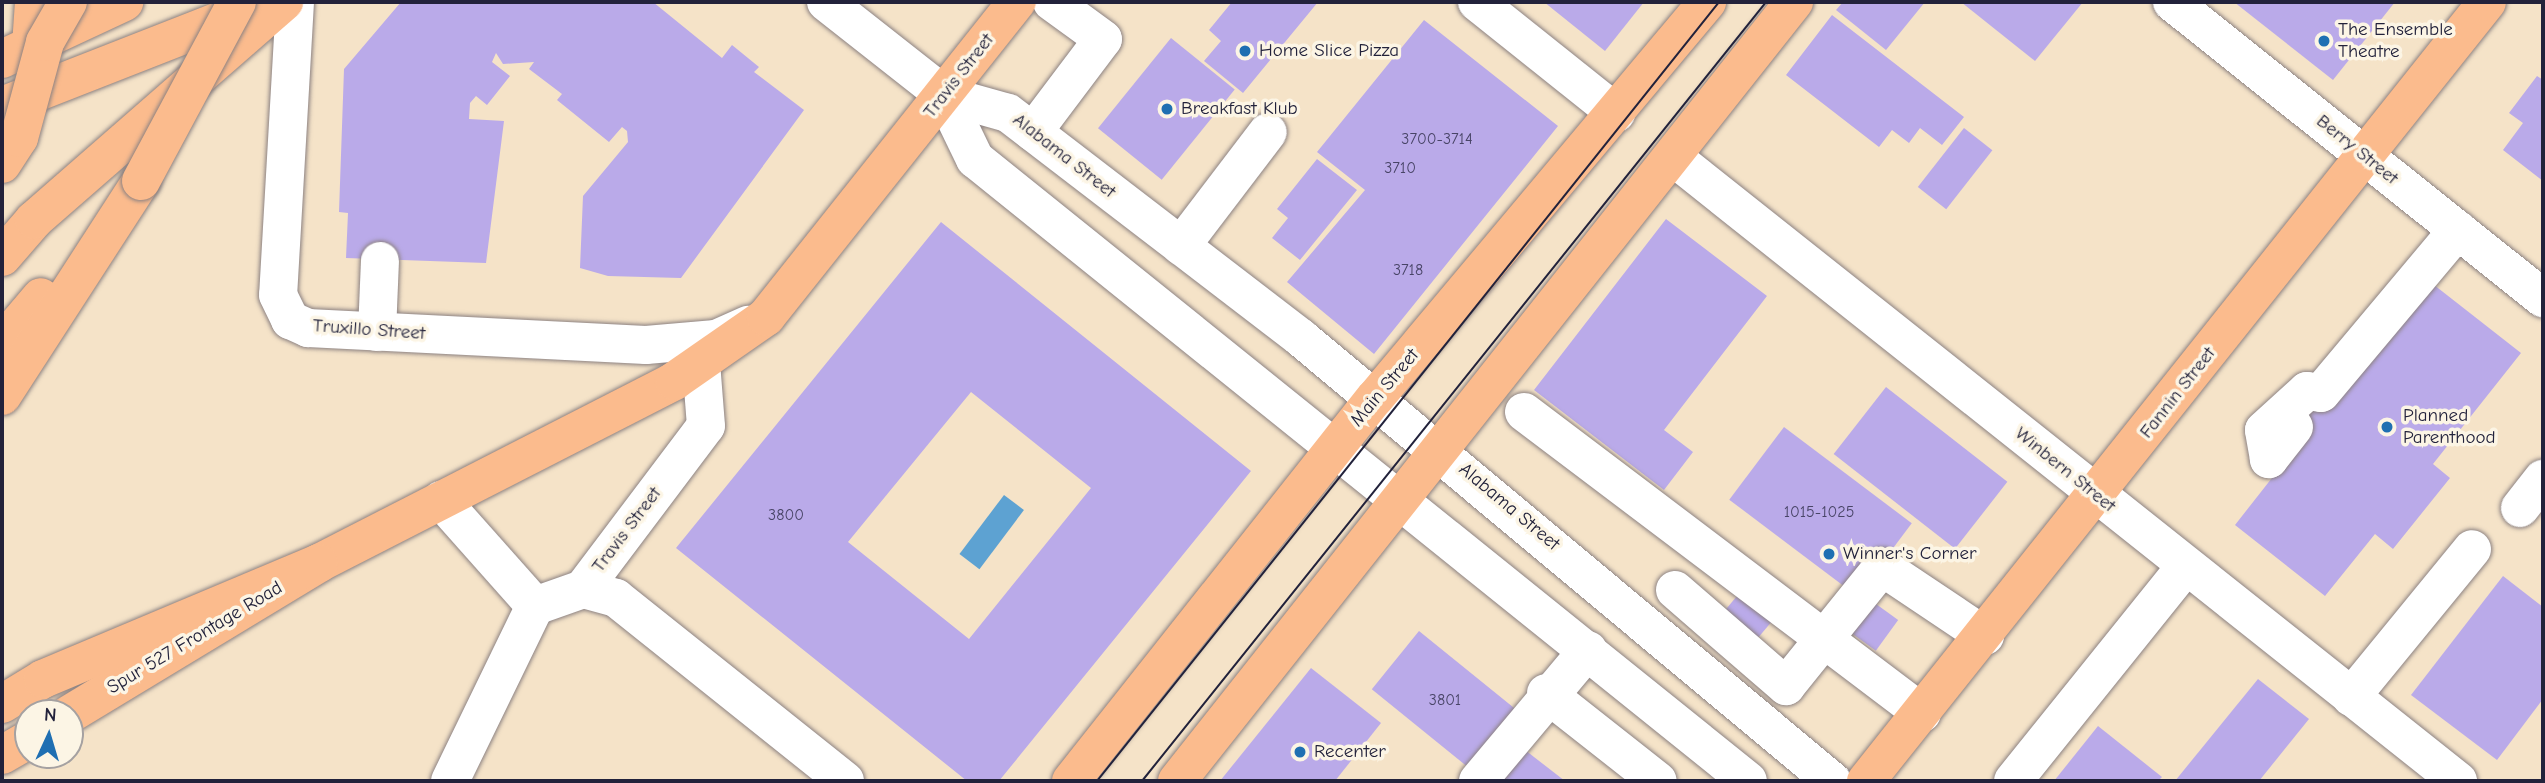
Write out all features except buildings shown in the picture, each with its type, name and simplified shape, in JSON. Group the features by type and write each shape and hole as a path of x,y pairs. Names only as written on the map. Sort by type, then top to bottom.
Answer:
{"main road":[{"path":"2,164 19,138 26,49 34,2"},
{"path":"2,108 26,49 68,2"},
{"path":"26,49 124,2"},
{"path":"6,391 141,181 237,2"},
{"path":"2,108 268,2"},
{"path":"2,257 34,220 284,2"},
{"name":"Travis Street","path":"319,563 701,362 766,317 1017,2"},
{"name":"Main Street","path":"1070,781 1375,398 1707,2"},
{"path":"1177,781 1442,451 1794,2"},
{"name":"Fannin Street","path":"1866,781 2098,497 2363,154 2487,2"},
{"path":"2,343 141,181"},
{"path":"2,704 43,679 319,563"},
{"name":"Spur 527 Frontage Road","path":"84,706 319,563"}],"street":[{"name":"Truxillo Street","path":"295,2 278,295 290,320 308,328 646,345 716,340 766,317"},
{"path":"1033,132 1103,39 1052,2"},
{"path":"1477,2 1616,113"},
{"name":"Berry Street","path":"2172,2 2543,298"},
{"path":"846,8 944,94 975,159 1335,449 1402,498 1748,781"},
{"name":"Alabama Street","path":"944,94 1008,113 1181,246 1442,451 1832,781"},
{"path":"1181,246 1268,132"},
{"name":"Winbern Street","path":"1673,157 2458,781"},
{"path":"2308,410 2458,230"},
{"path":"377,332 380,261"},
{"name":"Travis Street","path":"535,606 583,589 706,426 701,362"},
{"path":"1524,412 1922,713"},
{"path":"441,500 535,606 450,781"},
{"path":"2351,697 2472,548"},
{"path":"1648,625 1705,549"},
{"path":"2012,781 2186,566"},
{"path":"1675,590 1786,687 1882,567 1985,636"},
{"path":"583,589 617,598 845,781"},
{"path":"1478,781 1546,693 1588,650"},
{"path":"1546,693 1658,781"}],"water":[{"path":"1004,495 1024,510 979,569 959,554"}],"tram line":[{"path":"1097,781 1719,2"},
{"path":"1142,781 1766,2"}],"place":[{"name":"The Ensemble Theatre","path":"2324,41"},
{"name":"Home Slice Pizza","path":"1245,51"},
{"name":"Breakfast Klub","path":"1167,109"},
{"name":"Planned Parenthood","path":"2387,427"},
{"name":"Winner's Corner","path":"1829,554"},
{"name":"Recenter","path":"1300,752"}]}
